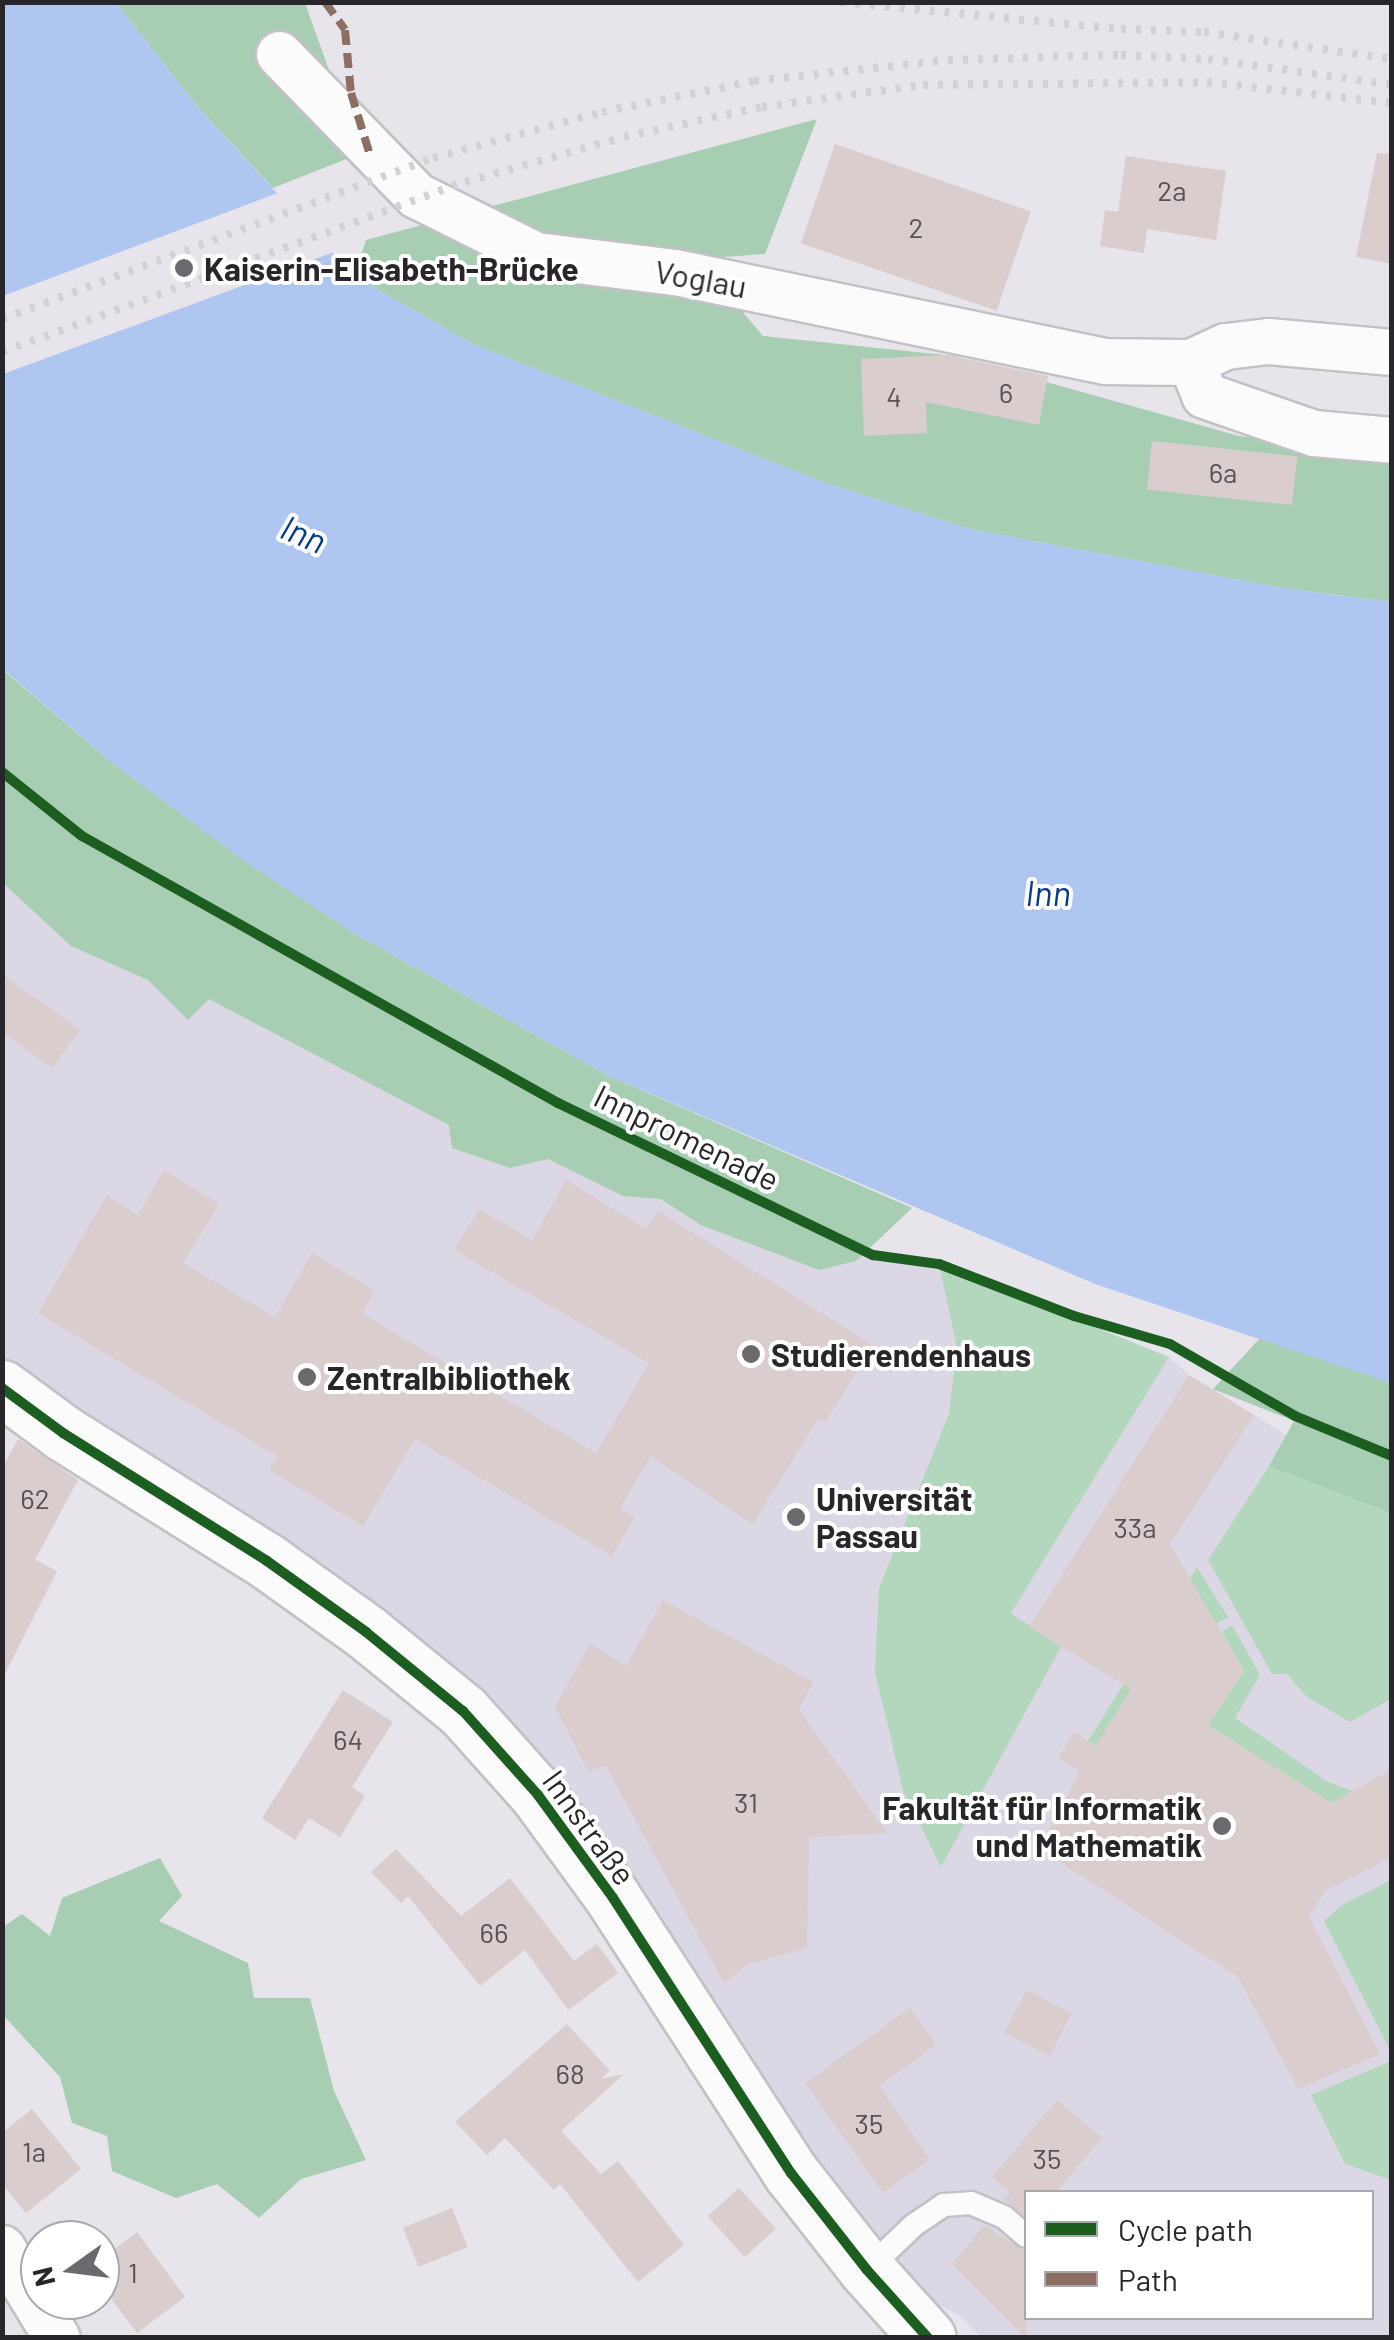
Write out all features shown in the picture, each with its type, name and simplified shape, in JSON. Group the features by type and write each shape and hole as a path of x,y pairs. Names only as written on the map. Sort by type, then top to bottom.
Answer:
{"street":[{"name":"Voglau","path":"279,54 416,196 536,254 675,272 1106,361 1191,362 1226,346 1268,341 1392,352"},
{"path":"1191,362 1204,395 1314,433 1392,440"},
{"name":"Innstraße","path":"2,1388 63,1433 268,1561 366,1632 463,1712 538,1794 613,1898 740,2101 867,2270 928,2338"},
{"path":"2,2248 57,2338"}],"lane":[{"path":"867,2270 914,2225 944,2205 971,2203 1004,2217 1024,2234"}],"shaded area":[{"name":"Universität Passau","path":"2,772 558,1103 873,1255 939,1264 1169,1357 1189,1375 1288,1436 1391,1474 1391,2337 982,2337 959,2315 867,2270 538,1795 3,1387"}],"green space":[{"path":"116,3 305,3 359,154 273,188 201,111"},
{"path":"817,119 765,254 698,259 763,336 954,356 1239,436 1391,454 1391,602 1283,588 970,529 828,484 475,345 354,276 366,240"},
{"path":"2,669 111,762 247,862 357,935 607,1075 912,1208 856,1261 819,1270 701,1225 661,1199 623,1196 548,1159 510,1168 452,1148 449,1125 209,999 188,1020 148,980 71,946 3,883"},
{"path":"939,1264 1169,1357 1011,1613 1061,1647 941,1867 903,1790 875,1672 879,1588 949,1414 957,1348"},
{"path":"1262,1336 1391,1383 1391,1513 1269,1466 1294,1421 1213,1389"},
{"path":"1269,1466 1391,1513 1391,1699 1350,1722 1307,1697 1287,1674 1272,1674 1208,1560"},
{"path":"1197,1567 1228,1617 1216,1624 1194,1588 1096,1746 1088,1741"},
{"path":"1232,1625 1260,1675 1235,1718 1328,1782 1353,1791 1331,1803 1208,1725 1244,1671 1222,1632"},
{"path":"160,1858 182,1896 159,1921 248,1963 254,1998 310,1998 334,2091 366,2160 301,2179 259,2218 217,2184 176,2198 112,2171 107,2136 72,2123 60,2077 3,2015 3,1927 22,1914 50,1936 62,1898"},
{"path":"1391,1880 1391,2052 1324,1921 1342,1905"},
{"path":"1391,2061 1391,2180 1345,2164 1311,2095"}],"water":[{"name":"Inn","path":"3,2 116,3 201,111 354,276 475,345 828,484 970,529 1283,588 1391,602 1391,1383 1095,1284 607,1075 357,935 247,863 111,762 3,669"}],"pier":[{"name":"Kaiserin-Elisabeth-Brücke","path":"283,191 337,251 3,374 3,296"}],"building":[{"path":"835,144 1031,211 997,311 801,243"},
{"path":"1377,153 1392,154 1392,264 1356,257"},
{"path":"1126,156 1226,171 1216,240 1147,229 1144,253 1100,246 1105,210 1118,212"},
{"path":"947,355 1048,376 1039,425 926,402 927,433 864,436 861,359"},
{"path":"1152,441 1297,456 1292,505 1147,490"},
{"path":"2,974 80,1030 52,1068 2,1032"},
{"path":"164,1170 219,1204 183,1263 275,1317 312,1253 374,1290 363,1314 596,1453 649,1363 454,1250 479,1209 532,1240 566,1180 646,1229 658,1211 873,1345 825,1423 818,1419 753,1524 651,1456 620,1508 635,1517 612,1556 415,1439 363,1526 269,1470 277,1456 38,1313 107,1195 138,1215"},
{"name":"Fakultät für Informatik und Mathematik","path":"1189,1375 1254,1415 1170,1544 1244,1671 1208,1725 1331,1803 1392,1769 1392,1857 1325,1891 1309,1917 1380,2054 1298,2089 1238,1977 1040,1849 1080,1771 1058,1758 1074,1732 1096,1746 1131,1689 1029,1627"},
{"path":"18,1439 78,1480 35,1560 57,1571 2,1680 2,1468"},
{"path":"663,1600 813,1682 799,1710 887,1833 809,1837 807,1948 748,1964 724,1983 606,1766 588,1771 555,1707 590,1644 626,1666"},
{"path":"343,1690 393,1722 352,1787 365,1796 340,1837 309,1818 295,1840 262,1818"},
{"path":"396,1849 461,1916 510,1878 574,1961 597,1944 618,1973 568,2010 525,1950 480,1986 408,1896 401,1903 371,1872"},
{"path":"1026,1990 1071,2013 1050,2056 1004,2033"},
{"path":"910,2008 936,2045 879,2086 930,2159 883,2193 805,2083"},
{"path":"567,2024 610,2071 600,2079 624,2074 561,2131 601,2174 618,2161 684,2245 638,2282 560,2184 554,2190 505,2138 487,2155 455,2122"},
{"path":"1057,2100 1102,2138 1058,2190 1024,2190 1024,2215 1004,2200 1010,2192 992,2177"},
{"path":"32,2109 81,2169 26,2213 2,2184 2,2133"},
{"path":"739,2188 776,2229 745,2257 708,2216"},
{"path":"452,2208 468,2247 419,2267 403,2228"},
{"path":"984,2225 1024,2250 1026,2338 952,2264"},
{"path":"137,2232 185,2297 137,2333 120,2310 120,2245"}],"railway":[{"path":"840,2 1121,29 1204,32 1392,59"},
{"path":"2,319 433,158 602,112 754,81 948,60 1121,55 1208,59 1392,85"},
{"path":"2,352 465,182 624,137 762,107 923,85 1207,82 1392,103"}],"marked path":[{"path":"325,2 345,30 351,93 369,152"}],"cycle path":[{"name":"Innpromenade","path":"2,772 82,836 558,1103 873,1255 939,1264 1074,1316 1170,1344 1295,1416 1392,1456"},
{"path":"2,1388 63,1433 267,1561 366,1632 463,1711 538,1795 613,1898 791,2173 867,2270 928,2338"}],"place":[{"name":"Kaiserin-Elisabeth-Brücke","path":"184,268"},
{"name":"Studierendenhaus","path":"751,1354"},
{"name":"Zentralbibliothek","path":"307,1377"},
{"name":"Universität Passau","path":"796,1517"},
{"name":"Fakultät für Informatik und Mathematik","path":"1222,1826"}]}
